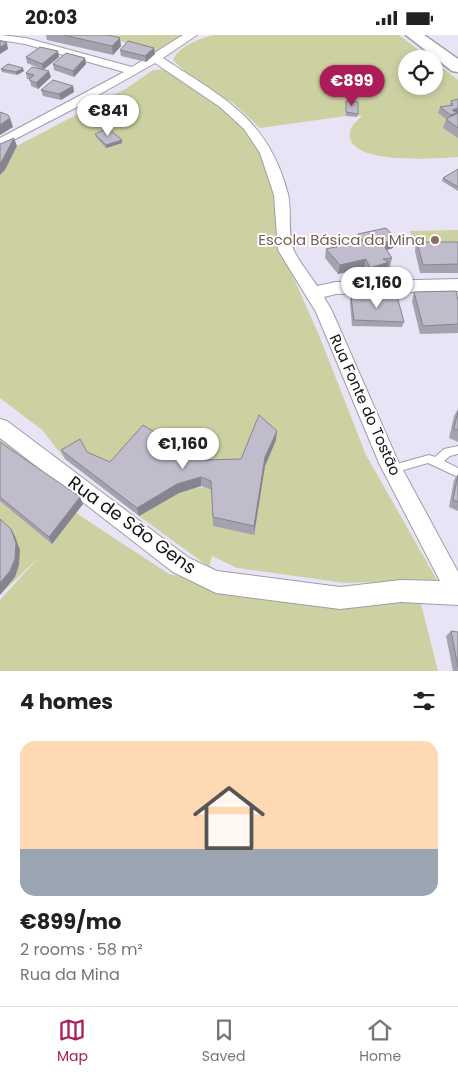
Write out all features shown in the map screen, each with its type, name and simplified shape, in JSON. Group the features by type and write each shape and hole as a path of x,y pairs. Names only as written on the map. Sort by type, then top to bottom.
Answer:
{"main road":[{"path":"414,35 455,63"}],"street":[{"path":"0,143 135,71 192,35"},
{"path":"0,37 26,41 135,71"},
{"name":"Rua Fonte do Tostão","path":"156,59 224,104 250,126 266,153 281,195 286,250 324,311 393,469 457,593"},
{"path":"313,293 336,288 458,285"},
{"name":"Rua de São Gens","path":"0,427 181,565 216,582 340,598 401,591 457,593"}],"lane":[{"path":"437,461 448,452 458,450"},
{"path":"393,469 429,459 437,461 446,469 458,473"}],"green space":[{"path":"106,35 186,35 160,52 141,49"},
{"path":"213,35 399,35 418,50 398,50 398,95 443,95 443,68 458,80 458,104 449,121 458,138 458,157 394,158 361,150 352,142 350,131 362,116 346,116 260,128 233,103 199,84 173,60 180,51 196,41"},
{"path":"173,69 224,104 266,153 287,263 319,335 366,455 437,580 345,583 237,568 212,556 209,567 139,516 174,495 193,488 202,487 215,492 254,535 265,466 275,441 241,469 113,471 65,459 42,430 0,398 0,175 5,170 17,146 127,88 153,70"},
{"path":"458,230 458,248 415,249 410,231"},
{"path":"0,435 79,515 169,574 271,592 419,596 438,671 0,671 0,600 40,556 0,595"}],"building":[{"path":"63,35 108,35 120,38 112,46"},
{"path":"0,41 7,43 0,47"},
{"path":"128,41 154,48 145,56 120,50"},
{"path":"40,47 58,51 42,64 26,57"},
{"path":"66,53 85,58 73,71 53,64"},
{"path":"8,64 23,68 16,72 1,69"},
{"path":"32,67 49,71 36,83 29,80 34,75 26,73"},
{"path":"53,80 73,86 59,94 41,90"},
{"path":"458,99 458,108 452,110 457,113 451,115 440,107 453,105 451,101"},
{"path":"346,101 358,102 358,114 346,112"},
{"path":"0,112 8,115 10,118 0,125"},
{"path":"458,113 458,128 446,119"},
{"path":"108,128 122,140 106,145 95,134"},
{"path":"14,138 2,161 0,163 0,144"},
{"path":"458,169 458,187 443,178"},
{"path":"386,228 396,239 382,243 392,258 383,259 389,262 370,268 366,259 340,265 326,249 363,241 358,234"},
{"path":"417,242 458,242 458,264 423,265"},
{"path":"456,291 458,324 423,326 414,292"},
{"path":"397,296 404,322 354,320 351,297"},
{"path":"458,411 458,430 454,429"},
{"path":"259,415 277,431 265,457 254,526 213,517 211,481 201,477 177,484 137,508 61,450 80,439 87,452 110,462 143,425 166,439 179,430 205,460 241,459"},
{"path":"0,442 80,497 49,537 0,497"},
{"path":"458,475 458,502 453,500"},
{"path":"0,519 11,529 16,543 15,559 10,571 0,583"},
{"path":"451,631 458,632 458,667"}],"place":[{"name":"Escola Básica da Mina","path":"435,240"}]}
